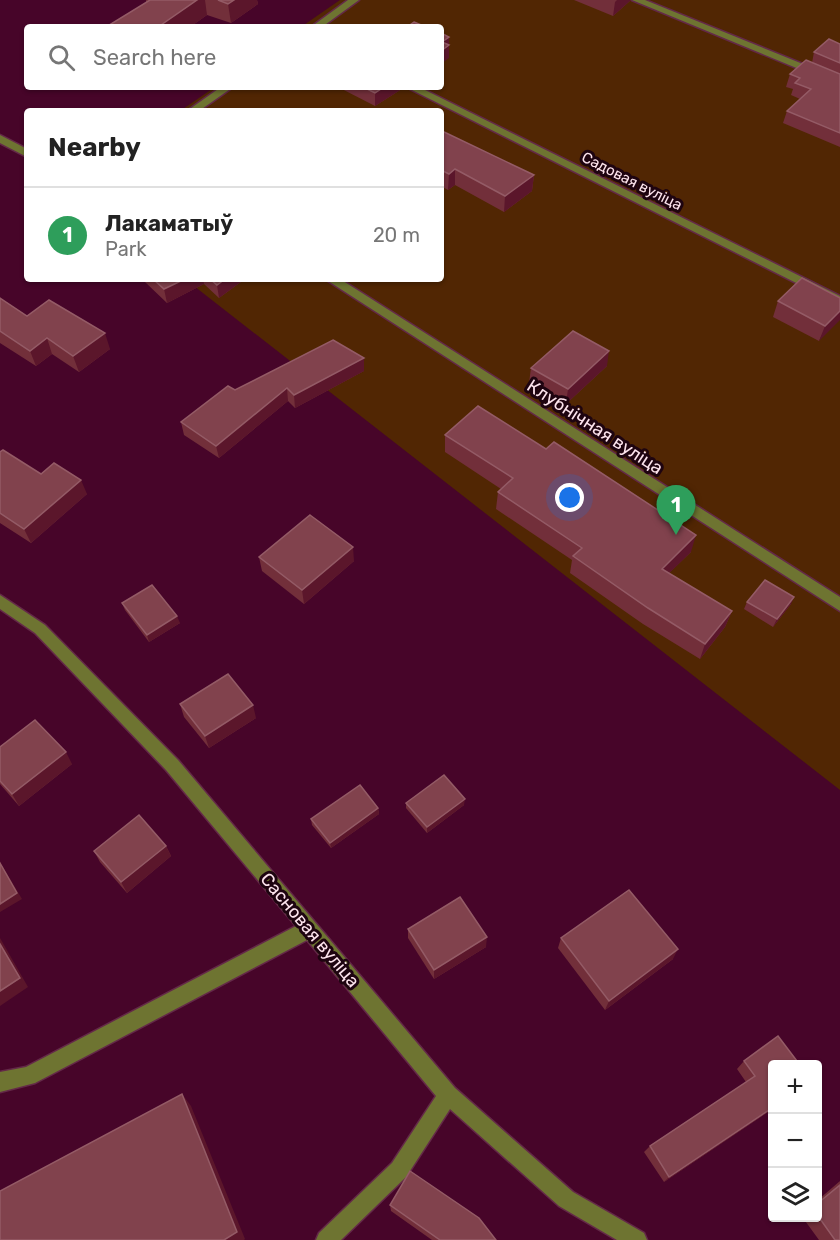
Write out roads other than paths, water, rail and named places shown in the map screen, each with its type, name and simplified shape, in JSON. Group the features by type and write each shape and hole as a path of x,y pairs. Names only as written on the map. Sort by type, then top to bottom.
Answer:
{"street":[{"path":"320,24 354,0"},
{"path":"637,0 840,83"},
{"path":"196,108 224,90"},
{"name":"Садовая вуліца","path":"417,90 840,301"},
{"path":"0,138 24,152"},
{"name":"Клубнічная вуліца","path":"337,282 840,605"},
{"name":"Сасновая вуліца","path":"0,602 40,629 172,765 448,1095 566,1199 637,1240"},
{"path":"0,1082 28,1076 309,929"},
{"path":"326,1240 399,1170 448,1095"}],"place":[{"name":"Лакаматыў","path":"676,535"}]}
